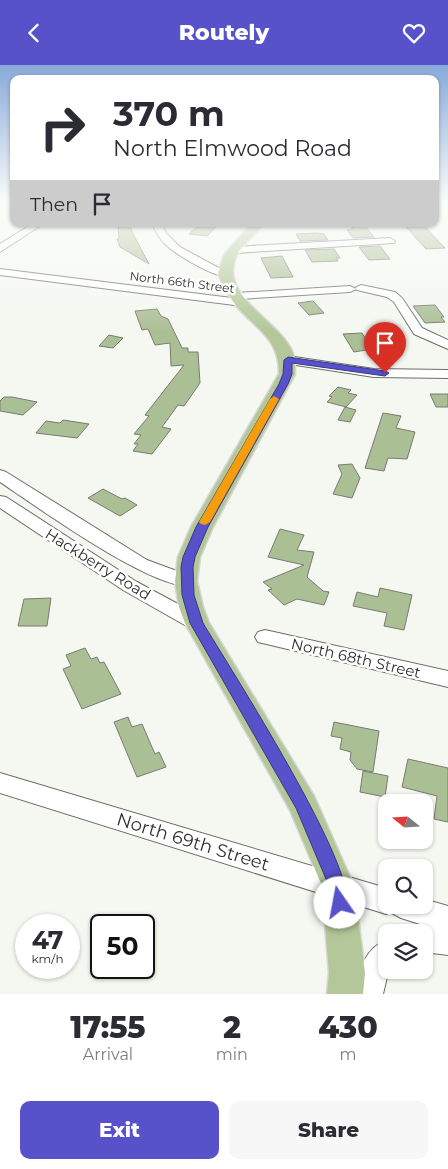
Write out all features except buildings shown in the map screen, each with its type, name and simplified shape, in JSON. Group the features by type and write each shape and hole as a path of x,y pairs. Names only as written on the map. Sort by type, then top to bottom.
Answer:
{"main road":[{"path":"238,245 228,258 225,274 239,299 282,347 288,360 287,374 199,533 189,557 186,581 191,607 197,623 303,805 338,886 347,973 345,994"}],"street":[{"path":"173,245 225,274"},
{"path":"234,250 315,245"},
{"name":"North 66th Street","path":"0,272 239,299 356,289 391,294 398,300 418,331 448,345"},
{"path":"288,360 374,373 448,374"},
{"name":"Hackberry Road","path":"5,483 140,564 168,576 186,581"},
{"name":"Hackberry Road","path":"0,501 130,586 197,623"},
{"name":"North 68th Street","path":"265,637 448,679"},
{"name":"North 69th Street","path":"0,783 378,898"},
{"path":"431,914 448,919"},
{"path":"433,940 448,941"},
{"path":"368,994 374,970 378,965"}],"slow traffic":[{"path":"205,522 274,399"}],"route":[{"path":"340,903 338,886 303,805 197,623 188,595 187,567 189,557 202,527 283,384 289,366 288,360 356,371 385,373"}]}
